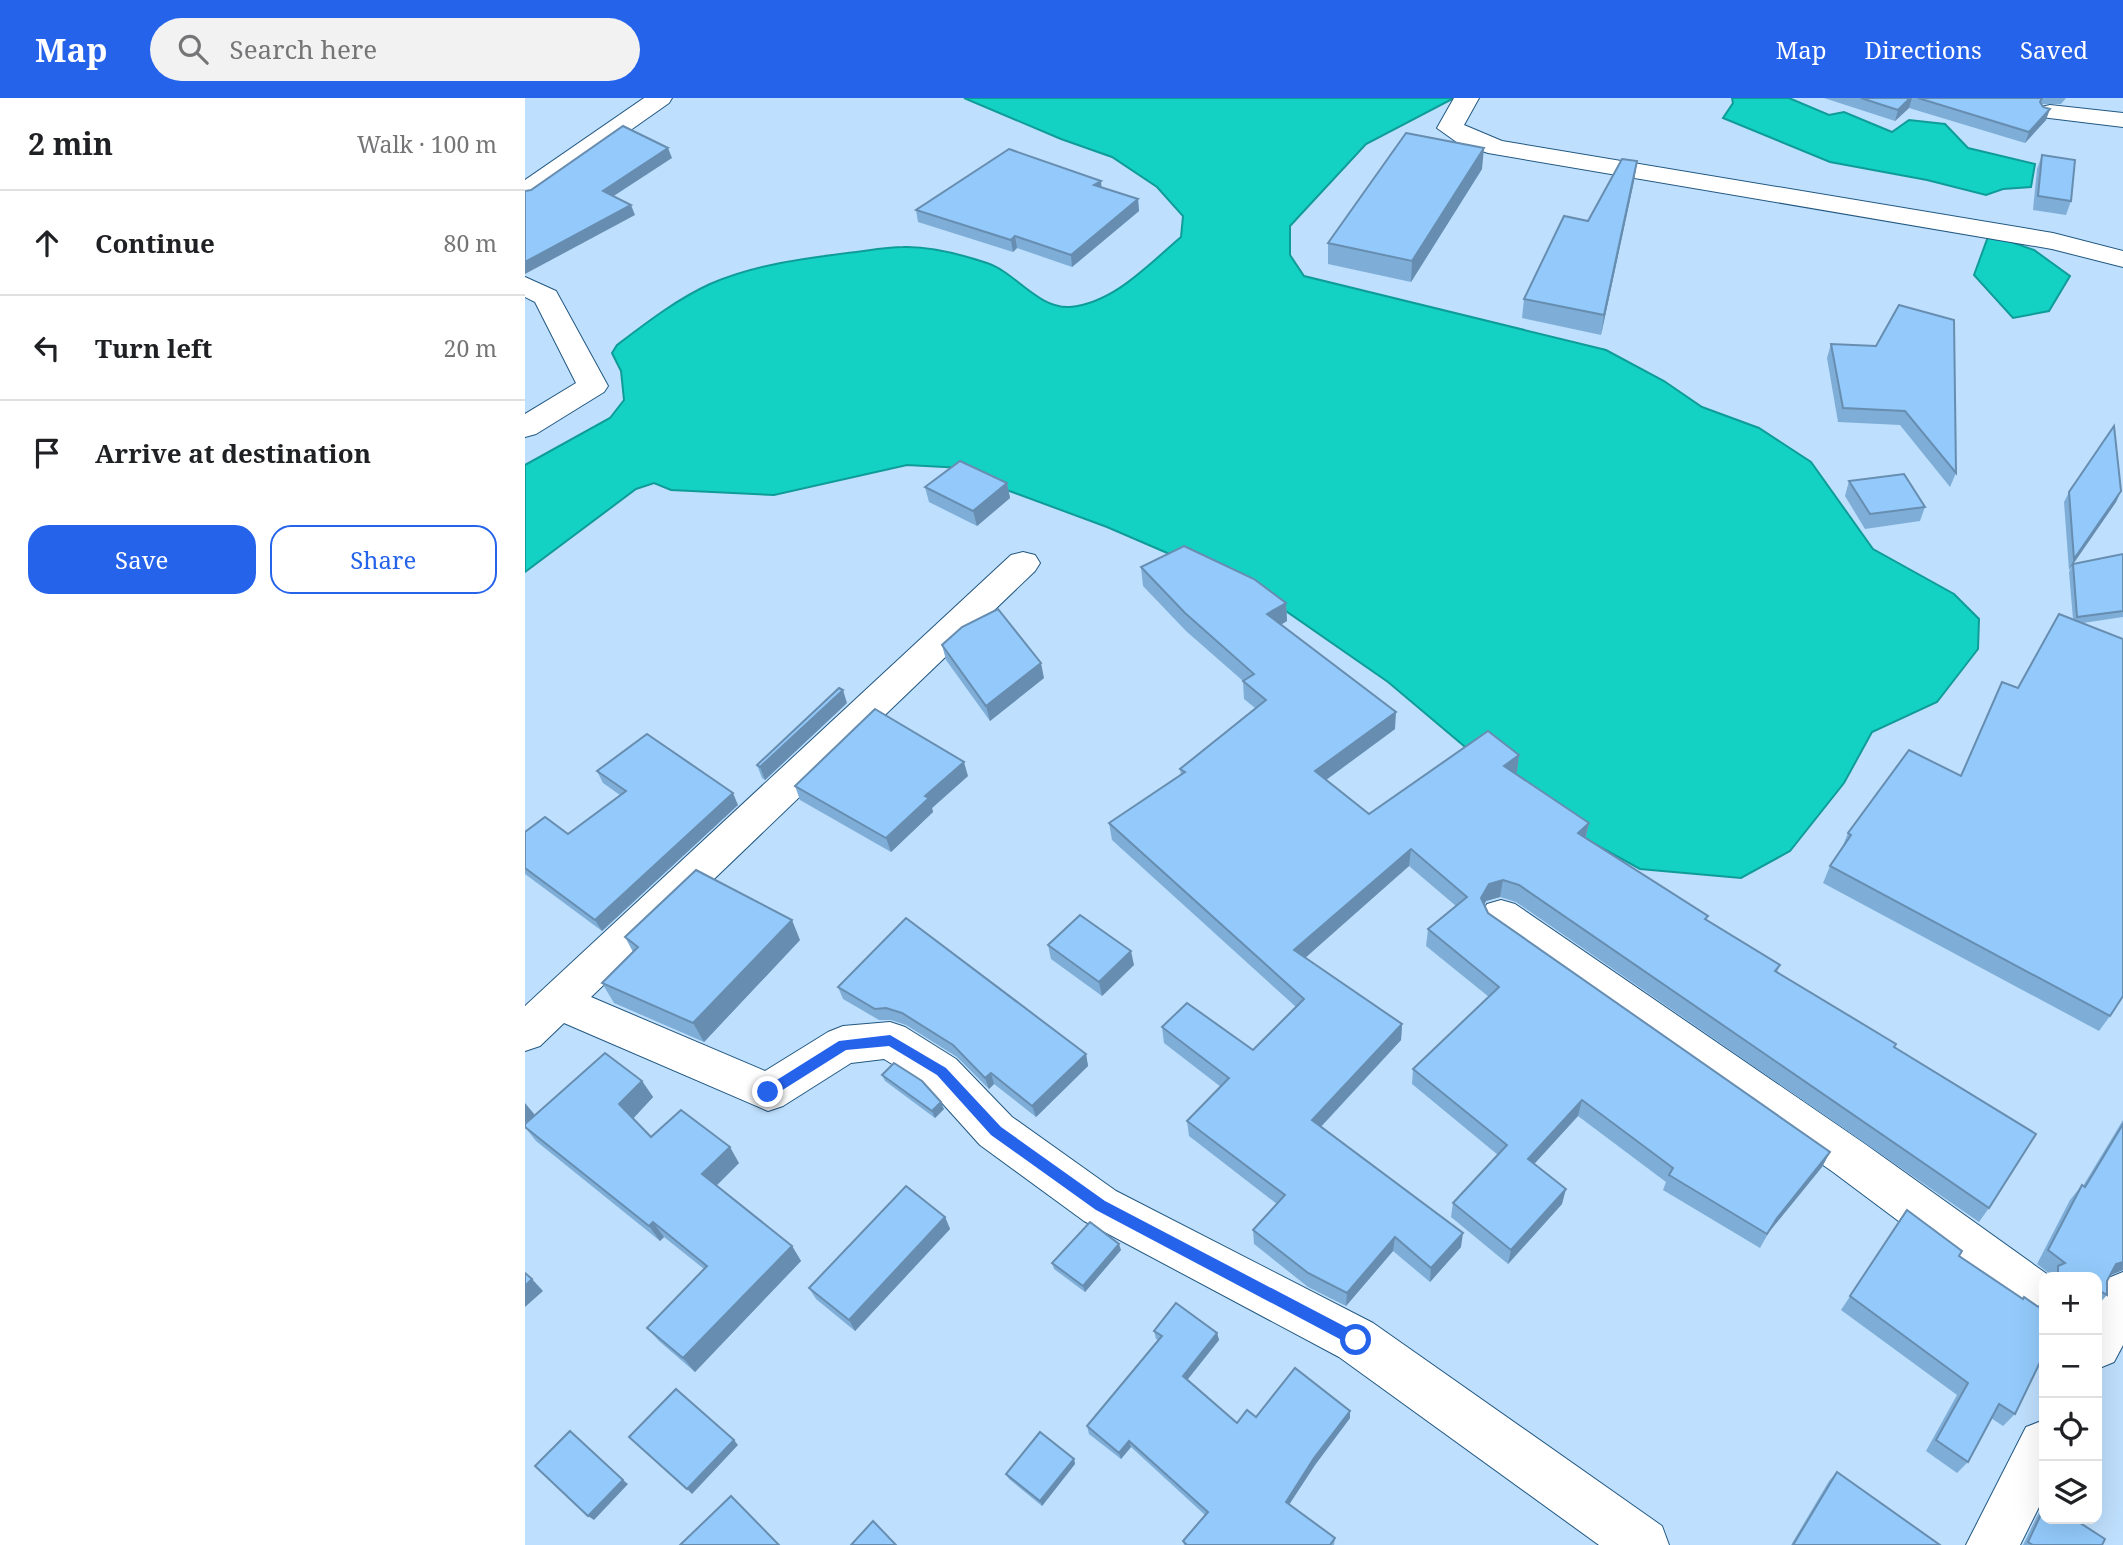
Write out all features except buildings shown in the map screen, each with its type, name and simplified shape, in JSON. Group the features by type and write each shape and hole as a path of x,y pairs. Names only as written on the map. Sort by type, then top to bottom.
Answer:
{"street":[{"path":"525,192 660,98"},
{"path":"1467,98 1458,109 1450,128 1467,138 1497,148 2039,239 2123,259"},
{"path":"2049,112 2123,120"},
{"path":"525,285 546,297 593,386 525,427"},
{"path":"525,1033 1023,563"},
{"path":"1501,916 1849,1158 2039,1297"},
{"path":"558,1002 768,1092 843,1045 890,1040 941,1072 996,1131 1100,1206 1356,1340 1643,1545"},
{"path":"2101,1335 2123,1295"},
{"path":"1992,1545 2039,1455"}],"shaded area":[{"path":"964,98 1454,98 1366,144 1290,226 1290,255 1304,276 1606,350 1664,381 1702,407 1759,428 1811,462 1873,549 1954,594 1979,619 1978,649 1937,702 1872,732 1844,783 1790,851 1741,878 1640,869 1553,821 1388,682 1260,593 1107,527 1004,489 963,468 907,465 774,495 671,490 654,483 636,489 525,572 525,465 610,418 624,400 621,371 612,353 617,345 698,290 745,271 782,263 879,249 914,247 945,251 987,263 1047,302 1070,307 1086,304 1116,290 1181,237 1183,216 1157,187 1112,157 1061,139"},
{"path":"1732,98 1789,98 1829,115 1844,112 1892,132 1909,120 1945,124 1968,148 2035,164 2031,187 2003,189 1986,195 1927,180 1830,162 1723,118 1733,103"},
{"path":"1989,234 2034,250 2070,276 2049,311 2013,318 1974,275"}],"route":[{"path":"768,1092 843,1045 890,1040 941,1072 996,1131 1100,1206 1356,1340"}]}
